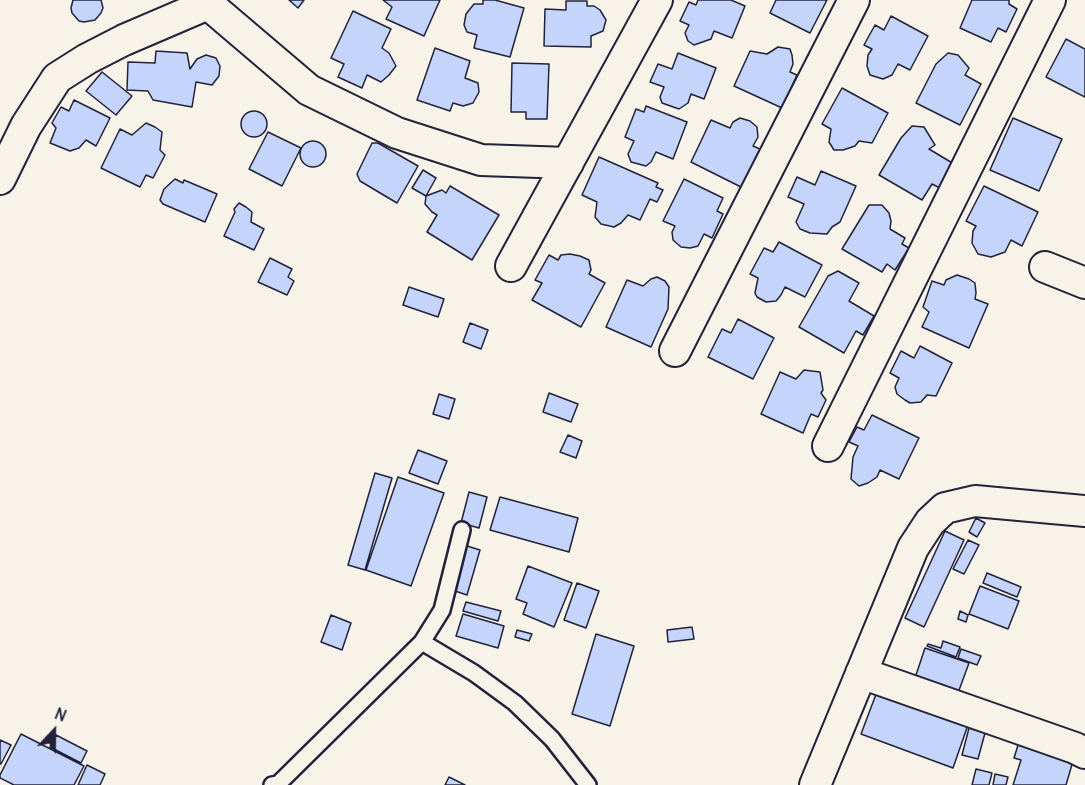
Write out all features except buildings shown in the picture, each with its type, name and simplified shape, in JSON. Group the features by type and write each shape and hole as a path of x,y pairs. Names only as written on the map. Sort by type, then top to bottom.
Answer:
{"street":[{"path":"511,266 657,0"},
{"path":"675,351 855,0"},
{"path":"828,446 1050,0"},
{"path":"0,178 26,126 57,78 124,40 208,2 309,90 397,133 481,160 568,163"},
{"path":"1045,267 1085,283"},
{"path":"815,785 913,548 930,522 945,508 975,501 1085,511"},
{"path":"861,674 1085,753"}],"lane":[{"path":"276,785 422,642 442,610 462,530"},
{"path":"422,642 474,673 515,703 552,739 588,785"}]}
